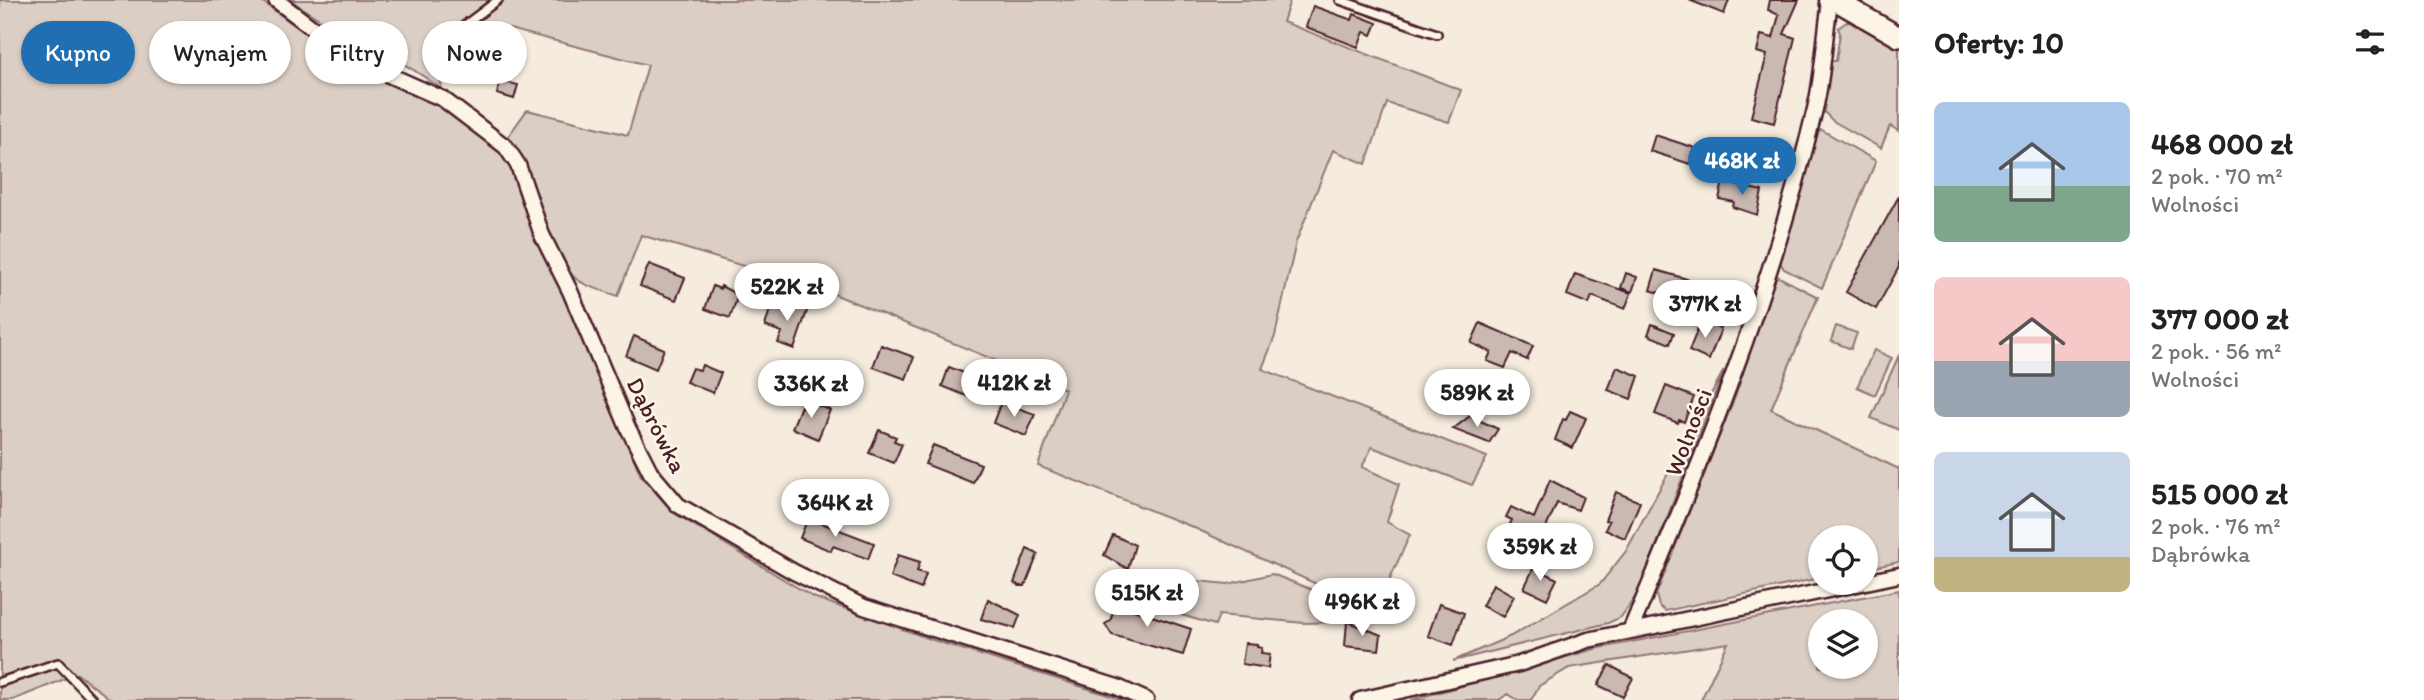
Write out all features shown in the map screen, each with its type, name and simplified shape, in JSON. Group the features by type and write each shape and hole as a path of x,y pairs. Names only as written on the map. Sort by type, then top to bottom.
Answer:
{"street":[{"name":"Dąbrówka","path":"276,0 353,59 443,99 506,147 518,166 542,235 570,290 628,428 651,473 678,505 794,572 864,607 1117,687 1146,700"},
{"name":"Wolności","path":"1630,631 1727,395 1769,266 1815,108 1829,9 1827,0"},
{"path":"1835,0 1899,37"},
{"path":"1878,579 1899,575"},
{"path":"1360,700 1519,664 1588,640 1808,594"}],"lane":[{"path":"470,21 498,0"},
{"path":"1340,0 1437,34"},
{"path":"0,682 58,663 93,700"}],"shaded area":[{"path":"0,0 260,0 289,21 149,21 149,84 291,84 291,22 305,33 305,84 408,84 490,141 508,161 528,216 590,352 641,476 674,513 813,597 933,640 1124,700 112,700 77,674 13,700 0,700"},
{"path":"291,0 1290,0 1283,22 1461,90 1449,122 1387,103 1366,164 1333,150 1296,242 1275,336 1262,369 1487,457 1472,485 1372,447 1362,467 1399,484 1387,522 1410,535 1375,611 1190,526 1038,466 1065,389 829,292 641,235 618,296 577,280 553,243 527,171 507,138 527,110 628,135 648,65 527,33 527,21 422,21 422,76 408,66 408,21 323,21"},
{"path":"1848,21 1856,26 1859,23 1899,47 1899,131 1890,126 1881,148 1833,121 1823,111 1830,61 1836,61 1840,33 1838,28"},
{"path":"1822,130 1876,161 1822,288 1784,269 1779,261 1815,132"},
{"path":"1775,275 1818,297 1771,409 1899,469 1899,562 1878,566 1878,525 1808,525 1808,581 1665,611 1659,606 1656,595 1736,394"},
{"path":"1836,326 1857,333 1851,349 1831,341"},
{"path":"1874,350 1892,358 1875,395 1857,387"},
{"path":"1899,355 1899,430 1871,418"},
{"path":"1724,370 1638,593 1621,617 1608,623 1453,661 1511,636 1600,584 1626,551"},
{"path":"1272,574 1340,601 1338,622 1304,623 1219,615 1215,625 1138,602 1147,576 1228,584"},
{"path":"1899,590 1899,700 1701,700 1728,643 1569,668 1539,686 1531,700 1518,700 1508,694 1499,700 1411,700 1595,649"}],"building":[{"path":"1689,0 1729,0 1724,14"},
{"path":"1770,0 1799,0 1784,34 1795,38 1774,123 1751,117 1767,55 1757,52 1761,35 1773,38 1779,15 1768,10"},
{"path":"1313,6 1352,20 1354,14 1377,23 1372,35 1364,32 1358,47 1306,27"},
{"path":"499,84 518,85 514,99 497,94"},
{"path":"1655,135 1695,148 1690,164 1650,151"},
{"path":"1723,182 1762,191 1757,215 1733,207 1734,202 1719,199"},
{"path":"1899,196 1899,267 1876,309 1846,292"},
{"path":"649,264 685,278 676,300 640,286"},
{"path":"1656,270 1690,280 1684,300 1650,290"},
{"path":"1626,273 1637,277 1632,292 1621,288"},
{"path":"1575,274 1631,293 1625,309 1592,296 1589,304 1567,295"},
{"path":"713,286 720,289 721,286 738,295 730,318 705,309"},
{"path":"788,301 808,308 794,349 778,343 782,332 765,326 771,306 785,311"},
{"path":"1701,321 1721,329 1709,360 1689,351"},
{"path":"1480,323 1533,346 1527,360 1512,353 1505,368 1487,361 1491,352 1471,343"},
{"path":"1652,324 1674,333 1670,344 1648,335"},
{"path":"634,336 664,349 656,369 626,356"},
{"path":"881,345 914,357 906,379 873,367"},
{"path":"702,365 721,373 713,393 686,382 692,368 700,370"},
{"path":"949,367 989,383 981,402 942,386"},
{"path":"1617,367 1639,376 1631,399 1608,390"},
{"path":"1666,386 1694,397 1684,422 1679,420 1678,423 1655,414"},
{"path":"1001,402 1035,414 1026,436 993,423"},
{"path":"812,403 830,410 818,439 792,428 801,406 810,409"},
{"path":"1570,411 1586,418 1573,448 1555,440 1563,419 1566,420"},
{"path":"1470,416 1498,429 1489,443 1453,429"},
{"path":"879,430 896,437 894,441 902,444 894,463 869,453"},
{"path":"933,445 981,464 973,483 925,464"},
{"path":"1550,480 1583,497 1578,510 1557,503 1545,530 1556,535 1544,557 1517,544 1514,550 1501,543 1512,520 1506,517 1511,507 1534,518"},
{"path":"1616,492 1640,502 1625,538 1605,530 1609,521 1605,520"},
{"path":"808,518 874,543 868,559 833,546 831,551 800,538"},
{"path":"1113,535 1135,545 1128,569 1104,555"},
{"path":"1027,549 1038,554 1025,586 1020,586 1014,583"},
{"path":"898,555 920,562 917,571 926,574 921,589 890,577"},
{"path":"1534,567 1557,579 1547,599 1524,588"},
{"path":"1493,584 1514,596 1503,617 1482,606"},
{"path":"988,599 1020,615 1015,628 981,619"},
{"path":"1117,600 1132,605 1131,609 1191,629 1183,655 1112,635 1105,624 1110,621"},
{"path":"1439,604 1464,613 1453,645 1428,636"},
{"path":"1347,621 1381,635 1379,650 1345,646"},
{"path":"1245,643 1257,644 1257,647 1262,648 1261,653 1270,654 1268,668 1242,664"},
{"path":"1609,665 1633,678 1623,697 1598,685"}]}
